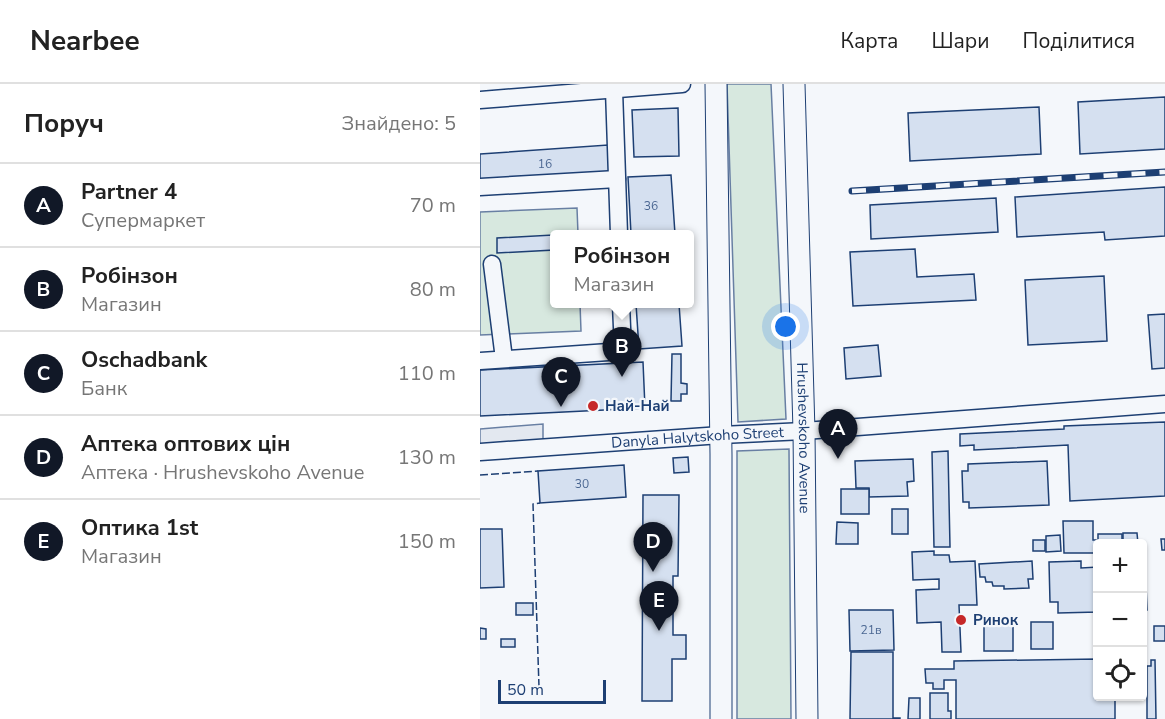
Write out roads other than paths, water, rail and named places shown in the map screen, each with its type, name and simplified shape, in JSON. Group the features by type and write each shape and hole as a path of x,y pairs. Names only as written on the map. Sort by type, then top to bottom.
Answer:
{"main road":[{"path":"716,84 721,435 721,719"},
{"name":"Hrushevskoho Avenue","path":"794,84 804,431 807,719"}],"street":[{"path":"480,100 682,84"},
{"path":"614,90 619,230"},
{"path":"480,187 617,179"},
{"path":"492,264 504,359"},
{"path":"480,361 623,351 621,308"},
{"name":"Danyla Halytskoho Street","path":"480,452 1165,404"}],"railway":[{"path":"852,191 1165,172"}],"place":[{"name":"Робінзон","path":"622,377"},
{"name":"Най-Най","path":"593,406"},
{"name":"Oschadbank","path":"561,407"},
{"name":"Partner 4","path":"838,459"},
{"name":"Аптека оптових цін","path":"653,572"},
{"name":"Ринок","path":"961,620"},
{"name":"Оптика 1st","path":"659,631"}]}
